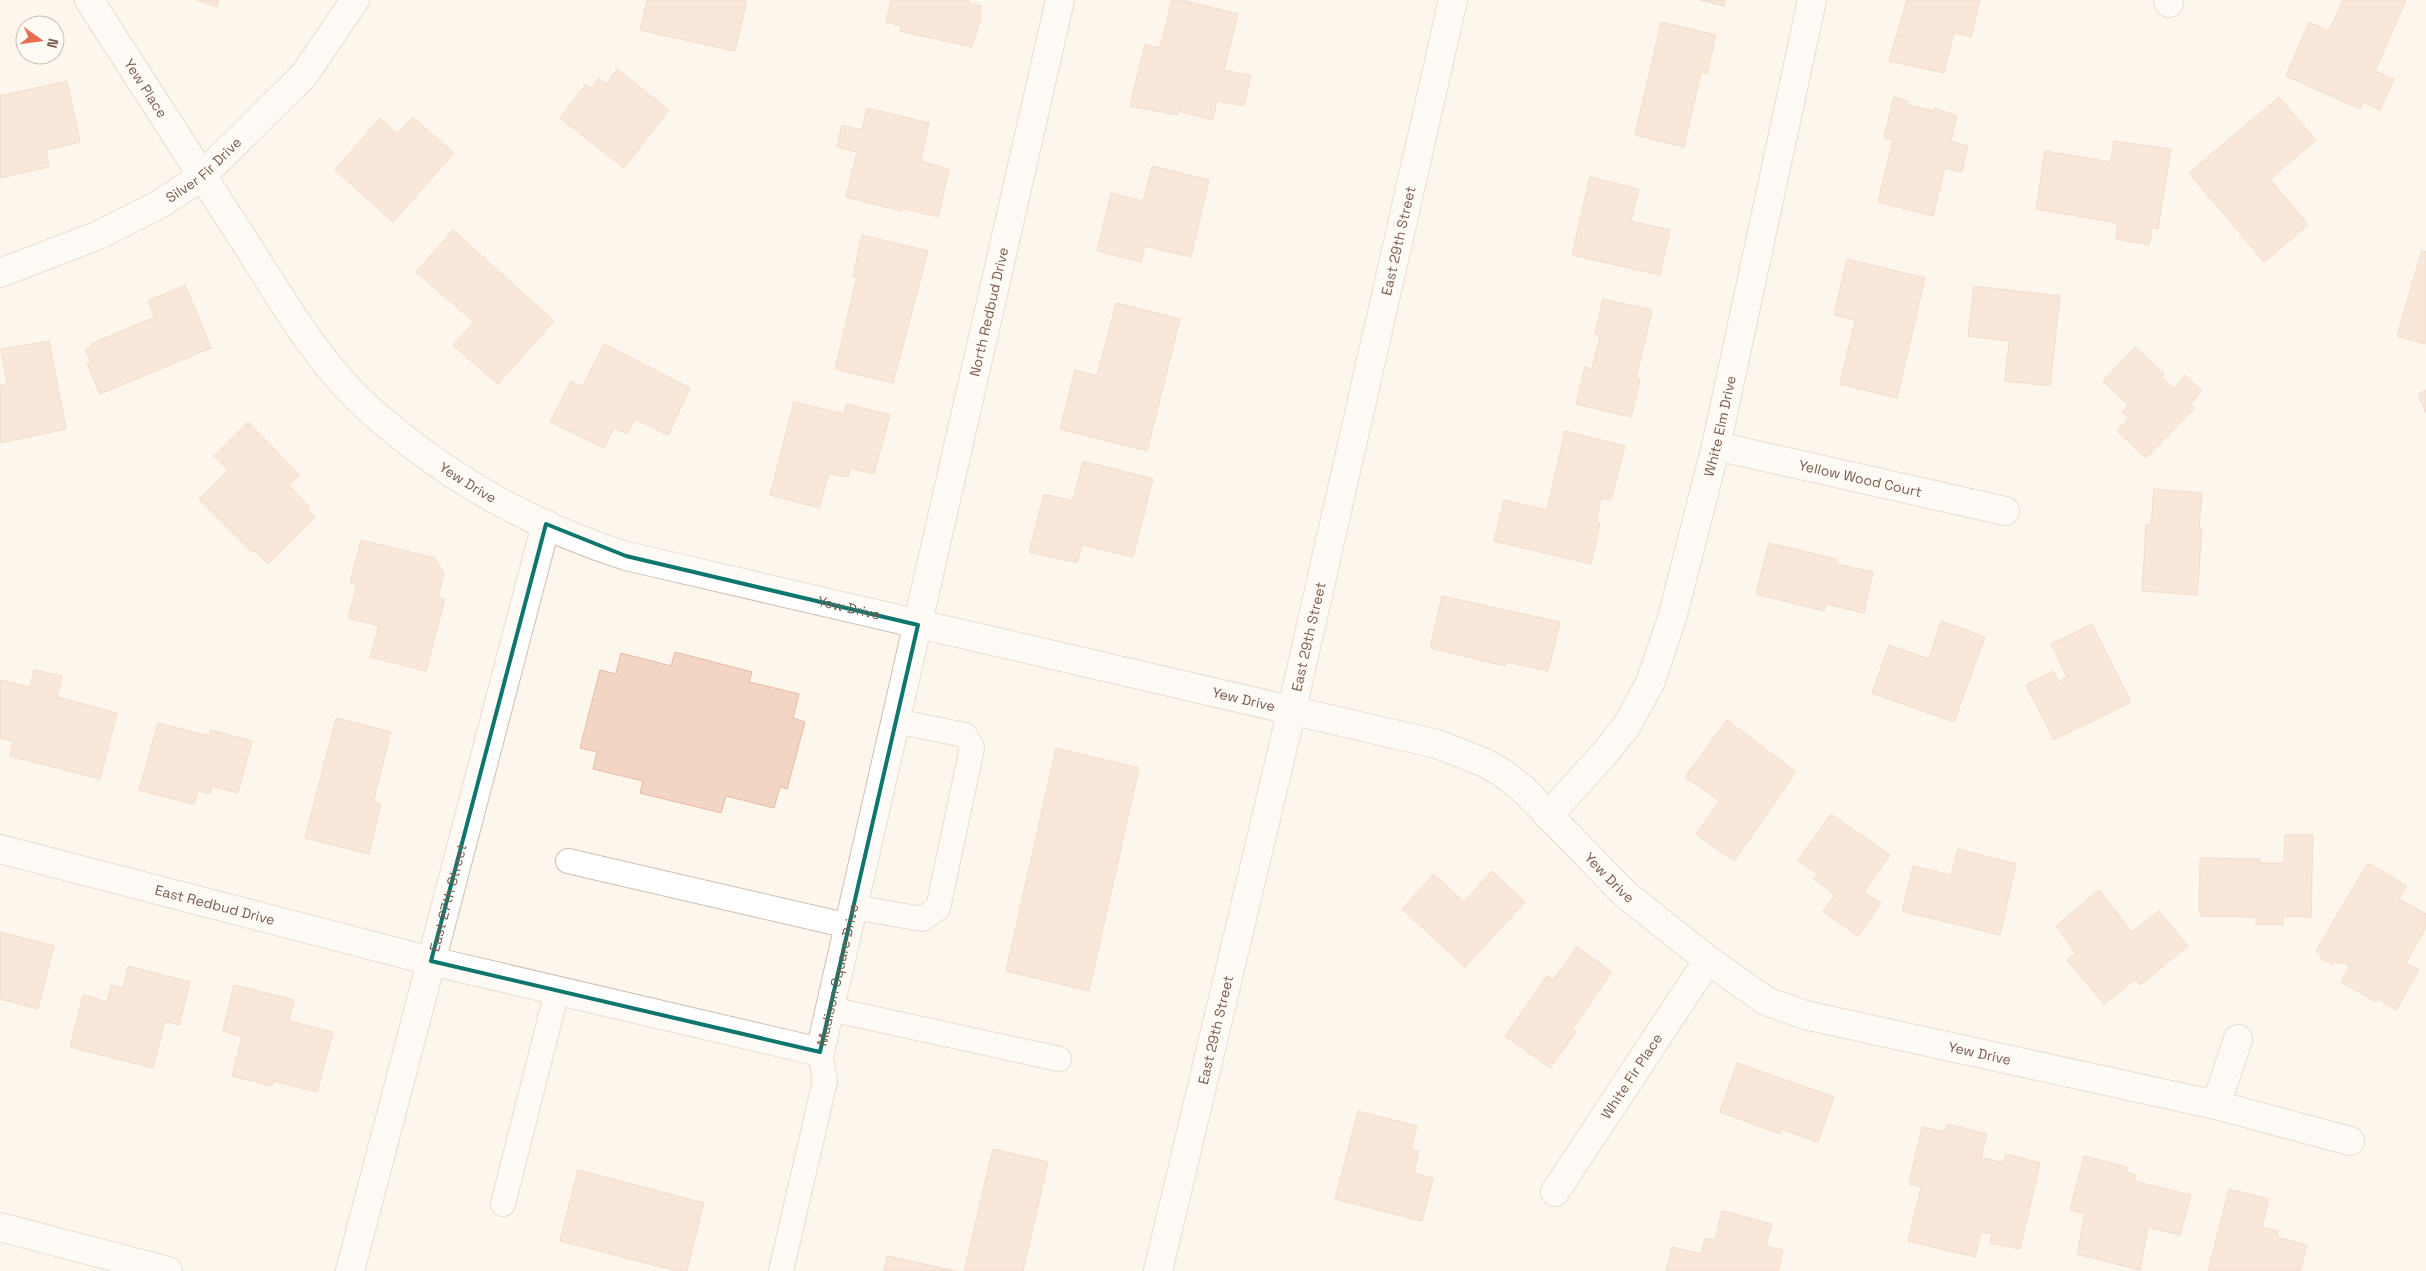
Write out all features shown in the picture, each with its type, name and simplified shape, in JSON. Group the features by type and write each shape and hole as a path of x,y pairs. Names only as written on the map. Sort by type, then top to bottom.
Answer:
{"street":[{"name":"Yew Place","path":"89,0 202,176"},
{"name":"Silver Fir Drive","path":"0,273 99,235 160,204 202,176 304,75 355,0"},
{"name":"North Redbud Drive","path":"918,625 1060,0"},
{"name":"East 29th Street","path":"1158,1271 1292,709 1453,0"},
{"name":"White Elm Drive","path":"1548,816 1620,734 1650,683 1672,618 1716,446 1812,0"},
{"name":"Yew Drive","path":"202,176 318,355 370,410 445,469 476,490 519,513 599,548 626,556 1437,744 1483,762 1524,790 1625,894 1708,960 1766,1001 1806,1015 2216,1105 2350,1141"},
{"name":"Yellow Wood Court","path":"1716,446 2005,511"},
{"name":"East 27th Street","path":"350,1271 546,524"},
{"name":"Madison Square Drive","path":"431,961 820,1052 918,625"},
{"name":"East Redbud Drive","path":"0,849 431,961"},
{"name":"White Fir Place","path":"1555,1192 1708,960"},
{"path":"2216,1105 2238,1039"},
{"path":"0,1227 168,1271"}],"lane":[{"path":"568,861 851,916 922,919 938,908 972,748 965,735 896,721"},
{"path":"504,1204 557,991"},
{"path":"830,1009 1059,1059"},
{"path":"781,1271 826,1081 820,1052"}],"highlighted area":[{"path":"546,524 626,556 918,625 820,1052 431,961"}],"building":[{"path":"197,0 219,0 217,7"},
{"path":"647,0 747,0 735,51 640,30"},
{"path":"891,0 969,0 968,3 981,6 979,18 981,18 972,47 900,31 901,26 886,22"},
{"path":"1172,0 1181,0 1238,14 1224,70 1251,76 1244,106 1217,101 1213,120 1178,111 1177,115 1130,106 1145,44 1160,48"},
{"path":"1700,0 1725,0 1724,6"},
{"path":"1907,0 1980,0 1971,37 1954,33 1944,73 1889,61"},
{"path":"2343,0 2406,0 2375,71 2394,79 2380,110 2363,102 2360,109 2286,76 2309,22 2329,31"},
{"path":"1661,22 1716,35 1707,74 1701,72 1684,147 1635,135"},
{"path":"617,69 669,110 624,168 560,118 586,84 591,88 599,78 606,84"},
{"path":"67,81 80,142 46,150 49,167 0,178 0,96"},
{"path":"1894,97 1908,101 1907,105 1934,111 1935,108 1957,116 1951,141 1968,146 1962,172 1945,168 1933,216 1878,202 1893,140 1884,138"},
{"path":"2279,97 2316,140 2270,179 2308,225 2264,262 2189,173"},
{"path":"867,108 929,123 921,161 949,169 938,217 902,208 901,211 846,197 857,152 837,147 842,125 862,130"},
{"path":"413,117 454,153 393,222 335,170 380,118 397,134"},
{"path":"2114,141 2171,149 2158,229 2152,228 2149,245 2116,239 2118,223 2036,209 2045,151 2111,162"},
{"path":"1152,166 1209,180 1191,257 1145,246 1141,262 1097,251 1111,193 1143,201"},
{"path":"1590,177 1639,189 1631,221 1670,230 1660,275 1572,255"},
{"path":"453,230 554,321 498,384 453,345 474,322 416,272"},
{"path":"862,235 928,251 893,383 835,369 857,277 853,276"},
{"path":"2422,250 2426,252 2426,344 2397,336"},
{"path":"1847,259 1925,278 1897,398 1840,384 1855,320 1834,315"},
{"path":"185,285 211,348 100,394 87,364 91,362 85,349 93,346 91,344 155,317 148,301"},
{"path":"1974,286 2060,296 2050,386 2005,381 2009,341 1968,336"},
{"path":"1603,299 1652,310 1636,379 1640,380 1631,417 1576,404 1585,367 1592,369 1600,335 1595,334"},
{"path":"1116,303 1180,319 1147,451 1060,429 1075,370 1097,376"},
{"path":"49,341 66,429 0,443 0,385 7,384 1,349"},
{"path":"604,344 690,388 668,435 635,419 627,434 614,428 604,448 550,422 571,381 582,387"},
{"path":"2135,347 2164,374 2161,377 2174,389 2185,375 2202,391 2191,403 2195,408 2146,458 2117,431 2129,418 2122,412 2128,405 2103,381"},
{"path":"2426,390 2426,413 2418,394"},
{"path":"794,402 844,414 846,404 890,415 874,474 850,468 848,477 829,473 819,508 770,495"},
{"path":"248,422 300,475 289,485 310,508 308,511 315,517 268,564 255,551 253,553 199,499 228,470 214,456"},
{"path":"1565,431 1625,446 1611,500 1601,498 1596,523 1600,524 1591,564 1494,541 1504,500 1547,510"},
{"path":"1083,461 1153,479 1133,557 1082,545 1077,563 1029,552 1044,494 1073,501"},
{"path":"2154,489 2202,493 2199,528 2202,529 2197,595 2142,591 2146,525 2151,525"},
{"path":"361,540 435,558 444,573 438,597 445,599 426,671 370,657 379,626 348,618 357,585 350,583"},
{"path":"1769,543 1836,559 1836,564 1873,572 1864,613 1826,604 1824,611 1756,594"},
{"path":"1442,596 1560,622 1548,671 1506,662 1505,666 1430,648"},
{"path":"1941,621 1985,637 1954,722 1872,693 1889,645 1929,659"},
{"path":"2092,624 2131,702 2054,740 2026,685 2053,671 2059,681 2067,677 2051,644"},
{"path":"675,652 752,672 749,682 799,694 793,718 805,722 787,789 780,787 774,808 726,796 721,813 640,793 643,781 593,769 597,752 580,748 600,670 616,674 621,653 671,666"},
{"path":"34,670 62,676 57,697 117,713 100,779 10,756 14,741 0,738 0,680 30,687"},
{"path":"336,718 391,732 373,802 381,804 369,854 305,838"},
{"path":"1727,720 1796,772 1734,861 1696,834 1720,801 1685,777"},
{"path":"158,723 209,736 211,730 252,741 238,793 212,786 210,794 198,791 194,804 139,790"},
{"path":"1056,748 1139,768 1089,991 1006,971"},
{"path":"1831,814 1890,855 1864,892 1881,903 1858,936 1823,911 1835,895 1814,879 1818,874 1798,860"},
{"path":"2285,835 2313,835 2311,917 2283,916 2283,925 2256,924 2256,917 2201,916 2201,912 2199,912 2200,858 2260,859 2260,863 2284,863"},
{"path":"1958,849 2016,864 2000,935 1902,911 1913,866 1951,875"},
{"path":"2368,863 2407,886 2399,899 2426,914 2426,927 2406,963 2419,970 2396,1010 2378,999 2376,1002 2341,982 2350,966 2335,961 2333,965 2320,958 2322,954 2316,951"},
{"path":"1492,871 1525,902 1465,967 1402,909 1434,874 1464,902"},
{"path":"2099,890 2132,932 2159,911 2188,946 2140,985 2136,979 2104,1004 2067,960 2076,953 2056,926"},
{"path":"0,932 54,946 38,1009 0,999"},
{"path":"1577,947 1612,972 1572,1030 1576,1032 1550,1068 1505,1036 1547,976 1553,980"},
{"path":"128,966 190,982 179,1025 165,1021 153,1068 70,1047 83,995 107,1002 111,985 123,988"},
{"path":"234,985 294,1000 289,1021 333,1032 317,1092 273,1081 272,1086 232,1076 242,1036 223,1031"},
{"path":"1737,1063 1834,1097 1818,1142 1781,1129 1780,1134 1720,1112"},
{"path":"1358,1111 1417,1126 1411,1149 1419,1151 1414,1173 1433,1178 1422,1221 1335,1199"},
{"path":"1947,1124 1987,1134 1981,1157 2003,1163 2006,1154 2040,1163 2020,1249 1990,1243 1992,1234 1981,1232 1975,1257 1908,1241 1921,1187 1909,1184 1922,1127 1945,1132"},
{"path":"993,1149 1048,1162 1023,1271 964,1271"},
{"path":"2084,1156 2127,1167 2126,1172 2136,1175 2134,1181 2191,1195 2180,1235 2148,1227 2140,1270 2077,1254 2085,1214 2070,1210"},
{"path":"578,1170 704,1203 687,1271 677,1271 560,1241"},
{"path":"2229,1189 2269,1199 2262,1227 2278,1231 2277,1237 2307,1245 2300,1271 2208,1271"},
{"path":"1722,1211 1772,1224 1766,1246 1783,1250 1778,1271 1666,1271 1672,1247 1701,1254 1705,1238 1715,1240"},
{"path":"887,1256 956,1271 884,1271"}]}
